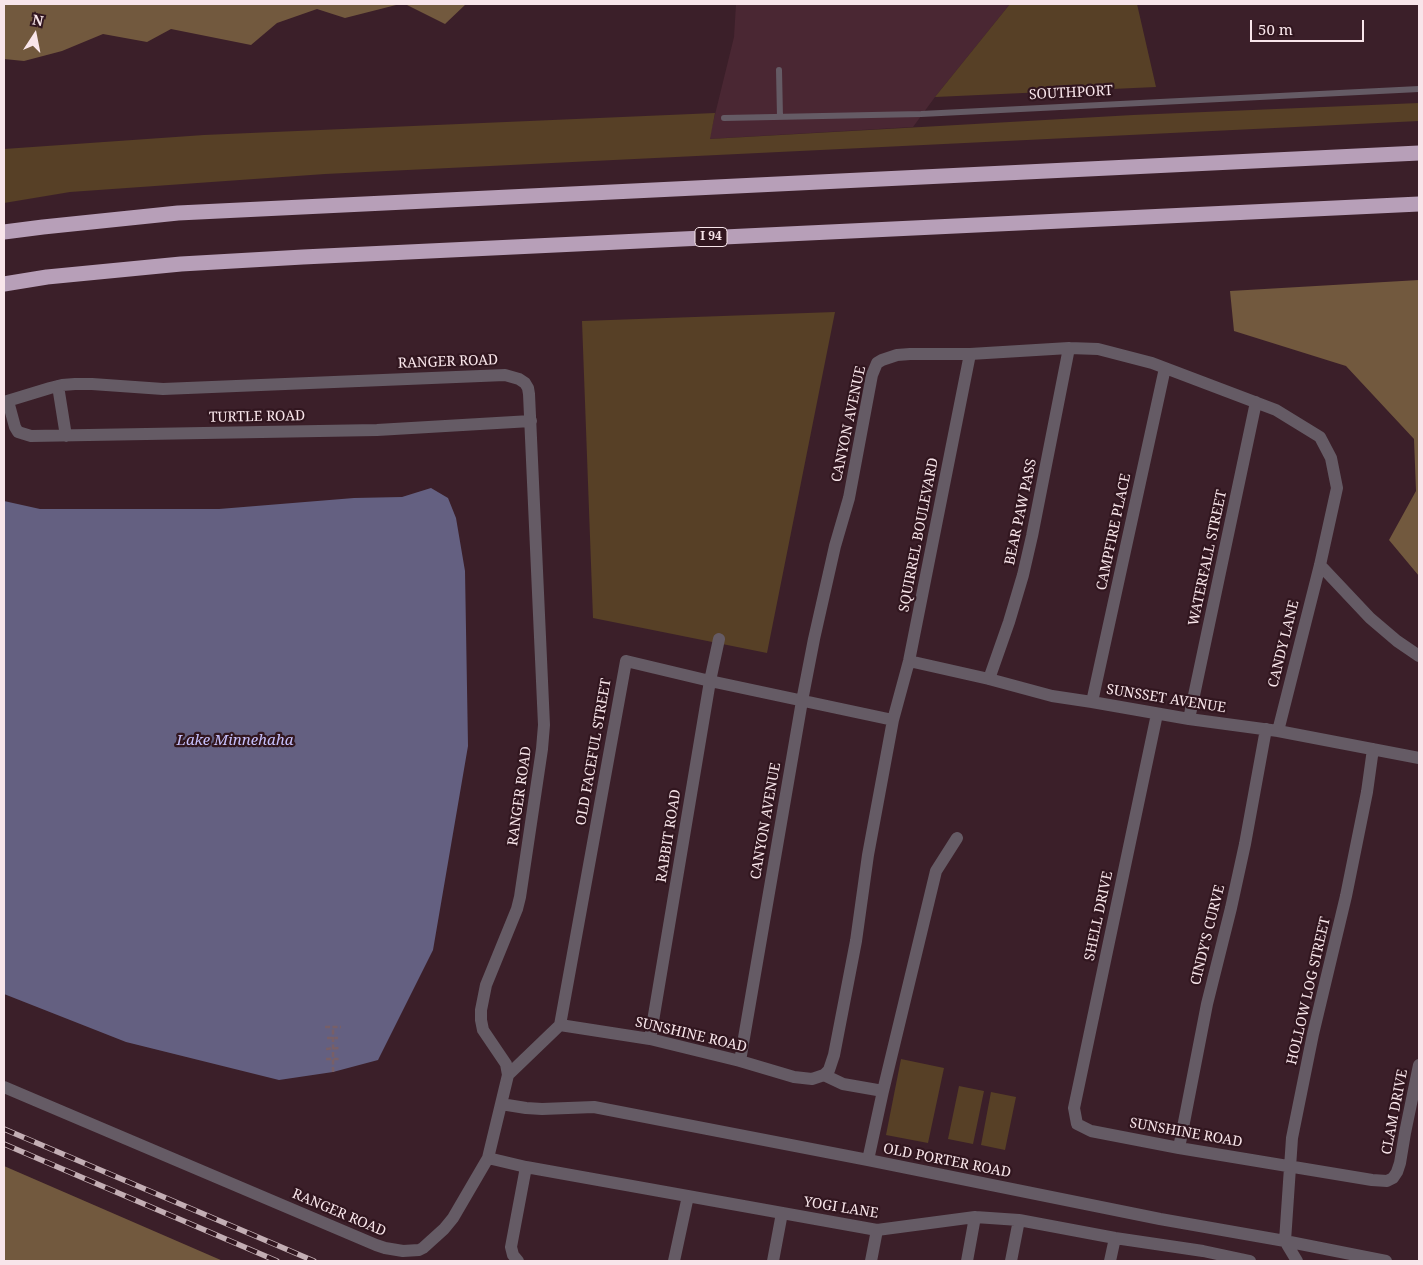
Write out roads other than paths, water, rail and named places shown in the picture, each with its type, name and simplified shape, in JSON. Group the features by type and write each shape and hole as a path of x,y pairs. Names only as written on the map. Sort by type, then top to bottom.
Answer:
{"highway":[{"path":"4,232 42,226 197,212 1419,153"},
{"name":"I 94","path":"4,284 47,277 181,264 303,257 1419,204"}],"street":[{"name":"CANYON AVENUE","path":"740,1061 802,701 820,611 835,546 849,498 877,363 897,355 970,354 1070,348 1098,349 1152,363 1276,410 1320,437 1331,458 1337,488 1320,565"},
{"name":"BEAR PAW PASS","path":"988,679 1009,622 1023,575 1070,348"},
{"name":"SQUIRREL BOULEVARD","path":"893,720 909,661 970,354"},
{"name":"CAMPFIRE PLACE","path":"1092,702 1165,368"},
{"name":"RANGER ROAD","path":"4,1087 376,1246 412,1251 423,1248 436,1238 453,1218 488,1158 502,1104 508,1075 506,1064 483,1030 481,1010 486,985 520,898 544,725 530,394 525,383 519,378 505,375 164,389 75,384 58,386 6,402"},
{"path":"58,386 66,436"},
{"name":"TURTLE ROAD","path":"6,402 18,432 31,436 377,430 531,421"},
{"name":"WATERFALL STREET","path":"1189,719 1256,402"},
{"path":"1320,565 1370,618 1397,641 1419,656"},
{"name":"CANDY LANE","path":"1272,730 1320,565"},
{"name":"RABBIT ROAD","path":"650,1039 710,681 719,639"},
{"name":"OLD FACEFUL STREET","path":"560,1025 626,661 893,720"},
{"name":"SUNSSET AVENUE","path":"909,661 1052,696 1189,719 1272,730 1419,758"},
{"name":"SHELL DRIVE","path":"1077,1124 1074,1108 1157,714"},
{"path":"824,1076 832,1063 838,1036 893,720"},
{"name":"CINDY'S CURVE","path":"1178,1148 1207,1004 1272,730"},
{"name":"HOLLOW LOG STREET","path":"1285,1241 1292,1138 1313,1034 1346,896 1367,792 1373,749"},
{"path":"868,1160 936,871 957,838"},
{"path":"508,1075 560,1025"},
{"name":"SUNSHINE ROAD","path":"560,1025 650,1039 740,1061 794,1077 812,1079 824,1076 843,1084 883,1091"},
{"name":"CLAM DRIVE","path":"1291,1166 1372,1180 1388,1181 1393,1178 1400,1163 1419,1065"},
{"name":"OLD PORTER ROAD","path":"502,1104 542,1109 594,1107 1160,1219 1386,1261"},
{"name":"SUNSHINE ROAD","path":"1077,1124 1090,1131 1178,1148 1291,1166"},
{"name":"YOGI LANE","path":"488,1158 526,1167 877,1230 975,1217 1019,1220 1202,1256 1250,1261"},
{"path":"518,1261 513,1255 511,1247 526,1167"},
{"path":"674,1261 688,1196"},
{"path":"773,1261 782,1213"},
{"path":"968,1261 975,1217"},
{"path":"1011,1261 1019,1220"},
{"path":"871,1261 877,1230"},
{"path":"1110,1261 1115,1238"},
{"path":"1285,1241 1296,1261"}],"lane":[{"path":"779,70 780,117"},
{"name":"SOUTHPORT","path":"724,118 921,114 1419,89"}],"water":[{"name":"Lake Minnehaha","path":"431,488 448,498 456,518 465,571 468,746 433,950 378,1060 333,1072 279,1080 126,1042 4,994 4,501 40,509 219,509 354,498 402,497"}],"railway":[{"path":"4,1129 314,1261"},
{"path":"4,1144 277,1261"}]}
